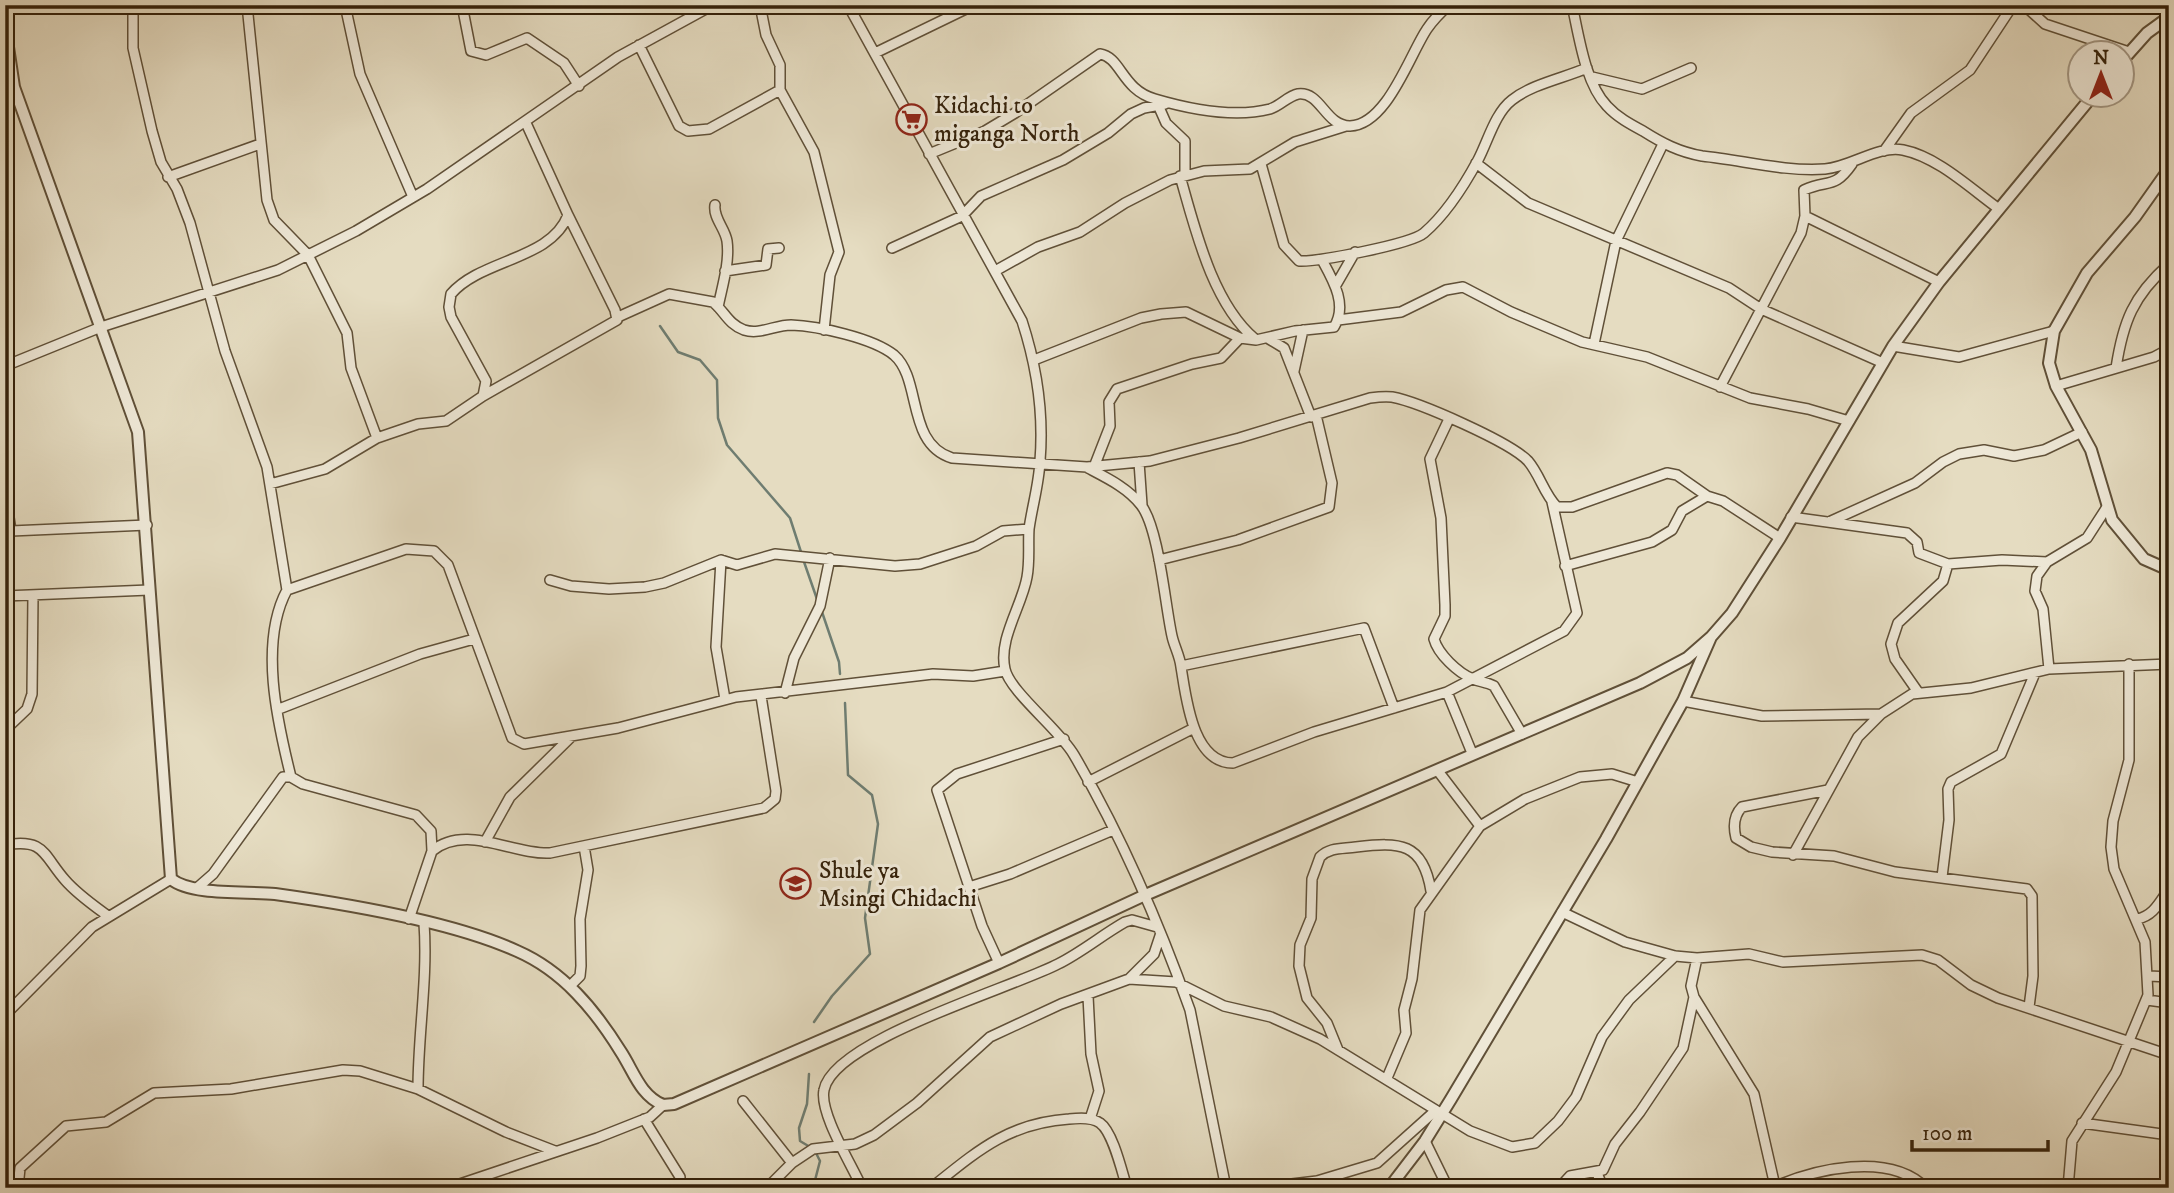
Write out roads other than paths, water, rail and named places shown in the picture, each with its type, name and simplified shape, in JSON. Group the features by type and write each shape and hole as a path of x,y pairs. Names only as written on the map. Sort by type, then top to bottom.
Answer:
{"street":[{"path":"7,5 8,47 14,87 138,432 147,525 149,590 171,879"},
{"path":"133,5 133,48 152,131 168,177 177,189 190,223 225,351 264,456 287,590"},
{"path":"247,5 267,201 274,220 307,255 347,333 347,355 377,438"},
{"path":"345,5 360,74 413,197"},
{"path":"462,5 471,51 485,55 527,38 564,63 579,86"},
{"path":"5,366 101,327 278,270 356,232 413,197 639,45 713,5"},
{"path":"760,5 766,35 780,65 780,90 814,152 839,252 830,275 824,330"},
{"path":"848,5 1022,321 1034,360 1042,413 1040,463 1029,529 1027,577 1003,654 1005,671 1064,739 1113,830 1182,986 1190,1010 1226,1188"},
{"path":"875,53 974,5"},
{"path":"995,271 1038,247 1080,232 1125,203 1183,175 1250,169 1284,147 1367,118 1389,97 1427,29 1449,5"},
{"path":"1572,5 1589,73 1605,104 1617,116 1663,144 1683,152 1776,166 1822,169 1852,164 1884,151 1906,150 1941,167 1999,209"},
{"path":"1884,151 1911,113 1970,70 2013,5"},
{"path":"2024,5 2045,24 2079,38"},
{"path":"2136,47 2169,17"},
{"path":"639,45 671,112 679,126 688,131 702,131 721,124 780,90"},
{"path":"929,154 985,131 1100,54 1114,60 1133,89 1170,103 1254,112 1275,108 1296,94 1304,94 1320,104 1335,122 1349,126"},
{"path":"1261,164 1284,245 1299,261 1322,260 1355,253 1422,236 1437,221 1476,163 1499,117 1513,99 1589,73 1642,89 1691,68"},
{"path":"892,248 962,216 981,196 1063,160 1108,133 1131,114 1170,103"},
{"path":"1158,106 1166,123 1185,141 1183,175 1195,236 1239,325 1256,340"},
{"path":"448,1188 644,1119 663,1105 674,1104 811,1046 1143,896 1640,683 1687,658 1712,637 1732,612 1780,538 1883,363 1939,282 2082,108"},
{"path":"1321,132 1325,113"},
{"path":"526,122 618,317"},
{"path":"168,177 260,144"},
{"path":"1594,344 1616,241 1663,144"},
{"path":"1476,163 1528,203 1729,288 1761,309 1883,363"},
{"path":"1720,387 1801,233 1805,216 1804,190 1841,180 1852,164"},
{"path":"2169,169 2135,216 2087,273 2054,331 2049,363 2056,386 2091,450 2107,507 2131,547 2155,565 2169,570"},
{"path":"715,205 714,212 727,240 725,271 718,307"},
{"path":"483,396 486,381 451,317 449,307 452,294 508,259 548,241 563,228 568,215"},
{"path":"1805,216 1939,282"},
{"path":"725,271 766,265 768,249 779,248"},
{"path":"1336,285 1355,253"},
{"path":"1034,360 1141,318 1161,314 1186,312 1240,338 1256,340 1303,330 1334,327 1340,310 1336,285 1322,260"},
{"path":"2116,368 2129,313 2139,296 2169,264"},
{"path":"1338,320 1401,312 1446,290 1464,287 1511,312 1582,342 1647,357 1720,387 1849,421"},
{"path":"270,484 325,469 377,438 418,424 446,421 483,396 611,326 618,317 669,295 713,302 726,320 750,332 789,325 824,330 892,353 900,361 918,422 943,455 962,459 1090,467 1139,462 1313,416 1370,398 1388,396 1409,401 1521,455 1534,469 1557,507 1572,507 1667,473 1676,475 1707,496 1723,501 1780,538"},
{"path":"1294,373 1303,330"},
{"path":"1894,346 1959,357 2054,331"},
{"path":"1090,467 1110,426 1109,402 1118,389 1192,364 1221,358 1240,338"},
{"path":"1159,560 1238,540 1329,507 1332,483 1313,416 1284,348 1269,339"},
{"path":"2056,386 2154,357 2169,349"},
{"path":"1449,419 1430,459 1441,518 1446,605 1445,616 1434,639 1447,660 1474,679 1494,686 1522,734"},
{"path":"1831,521 1916,483 1959,454 1984,450 2014,456 2044,450 2082,432"},
{"path":"1139,462 1142,505 1159,560 1172,637 1181,666 1184,696 1194,729 1211,754 1225,763 1233,763 1314,732 1447,692 1571,625 1577,613 1552,502"},
{"path":"1090,467 1142,505"},
{"path":"5,491 8,531 147,525"},
{"path":"1565,566 1659,539 1672,530 1682,512 1707,496"},
{"path":"2049,669 2043,609 2035,583 2047,562 2087,538 2107,507"},
{"path":"1791,517 1907,533 1917,542 1919,553 1948,564 1994,560 2047,562"},
{"path":"550,580 571,586 609,589 645,587 664,583 721,560 737,565 775,554 895,566 920,564 976,546 1003,531 1029,529"},
{"path":"291,777 274,678 273,629 278,605 287,590 406,549 434,551 447,565 512,738 524,744 689,711 725,699 933,674 973,676 1005,671"},
{"path":"785,693 799,646 820,606 830,558"},
{"path":"721,560 716,647 725,699"},
{"path":"1918,692 1895,659 1891,644 1898,623 1942,580 1948,564"},
{"path":"5,596 149,590"},
{"path":"5,730 27,709 32,694 33,595"},
{"path":"1181,666 1298,639 1364,628 1394,708"},
{"path":"1390,1188 1425,1142 1437,1113 1562,912 1638,782 1683,701 1712,637"},
{"path":"279,709 420,653 474,639"},
{"path":"2068,1188 2073,1141 2116,1072 2147,1000 2149,976 2145,942 2114,869 2110,847 2113,821 2129,760 2129,664"},
{"path":"1793,855 1858,737 1881,714 1918,692 1959,690 2049,669 2169,664"},
{"path":"1942,877 1949,820 1948,789 1951,782 2001,754 2035,673"},
{"path":"1447,692 1472,753"},
{"path":"432,851 459,839 538,854 754,812 775,799 761,695"},
{"path":"1683,701 1762,716 1881,714"},
{"path":"1088,782 1194,729"},
{"path":"485,842 510,797 572,736"},
{"path":"999,963 969,887 937,790 957,774 1064,739"},
{"path":"1438,771 1480,826"},
{"path":"1387,1078 1406,1033 1404,1010 1412,979 1420,910 1480,826 1525,799 1580,777 1612,774 1638,782"},
{"path":"197,888 213,874 283,777 291,777 303,784 416,815 431,831 432,851 409,919"},
{"path":"1828,790 1754,803 1737,813 1734,830 1741,842 1793,855 1834,856 1895,873 2027,889 2032,896 2034,976 2029,1007"},
{"path":"969,887 1010,874 1113,830"},
{"path":"5,845 22,842 44,850 66,881 108,916"},
{"path":"1338,1050 1327,1023 1307,998 1299,966 1300,945 1311,918 1312,879 1320,857 1336,849 1377,843 1403,847 1420,857 1426,866 1431,891"},
{"path":"571,985 580,976 581,966 580,919 588,870 584,846"},
{"path":"5,1015 70,948 108,916 171,879 197,888 273,894 409,919 454,929 518,951 571,985 622,1052 647,1096 663,1105"},
{"path":"2137,919 2147,916 2157,907 2169,889"},
{"path":"1562,912 1625,942 1675,956 1696,958 1749,954 1783,962 1922,955 1938,960 1979,989 2169,1055"},
{"path":"862,1188 843,1145 832,1129 823,1093 830,1077 857,1052 918,1022 1057,965 1125,922 1132,920 1158,932"},
{"path":"418,1089 421,998 426,966 424,923"},
{"path":"767,1188 792,1163 813,1149 864,1141 874,1135 917,1103 990,1037 1061,1004 1129,979 1154,954 1158,932"},
{"path":"1129,979 1168,980 1224,1006 1271,1017 1387,1078 1437,1113 1469,1131 1512,1147 1535,1143 1558,1121 1576,1097 1602,1037 1629,1000 1675,956"},
{"path":"1696,958 1691,986 1694,997 1754,1094 1774,1187 1807,1174 1861,1166 1910,1177 1926,1188"},
{"path":"2149,976 2169,976"},
{"path":"1088,996 1089,1033 1099,1091 1090,1119"},
{"path":"1559,1188 1570,1176 1603,1170 1615,1144 1683,1048 1694,997"},
{"path":"2147,1000 2169,1003"},
{"path":"18,1188 20,1168 66,1126 106,1122 154,1093 230,1090 343,1070 360,1071 418,1089 506,1132 555,1150"},
{"path":"743,1101 792,1163"},
{"path":"1258,1188 1317,1181 1377,1163 1437,1113"},
{"path":"644,1119 680,1177 678,1188"},
{"path":"931,1188 1003,1134 1042,1122 1090,1119 1106,1129 1128,1188"},
{"path":"2082,1123 2169,1135"},
{"path":"1425,1142 1448,1188"},
{"path":"1597,1173 1603,1188"}],"waterway":[{"path":"660,326 678,352 700,360 717,380 718,418 727,445 790,518 801,552"},
{"path":"803,559 818,602"},
{"path":"822,612 839,662 840,674"},
{"path":"814,1022 832,996 870,954 865,918 878,824 872,795 848,775 845,703"},
{"path":"809,1074 807,1104 799,1128 800,1141 810,1147"},
{"path":"813,1188 820,1161 815,1151"}],"place":[{"name":"Kidachi to miganga North","path":"911,119"},
{"name":"Shule ya Msingi Chidachi","path":"796,884"}]}
